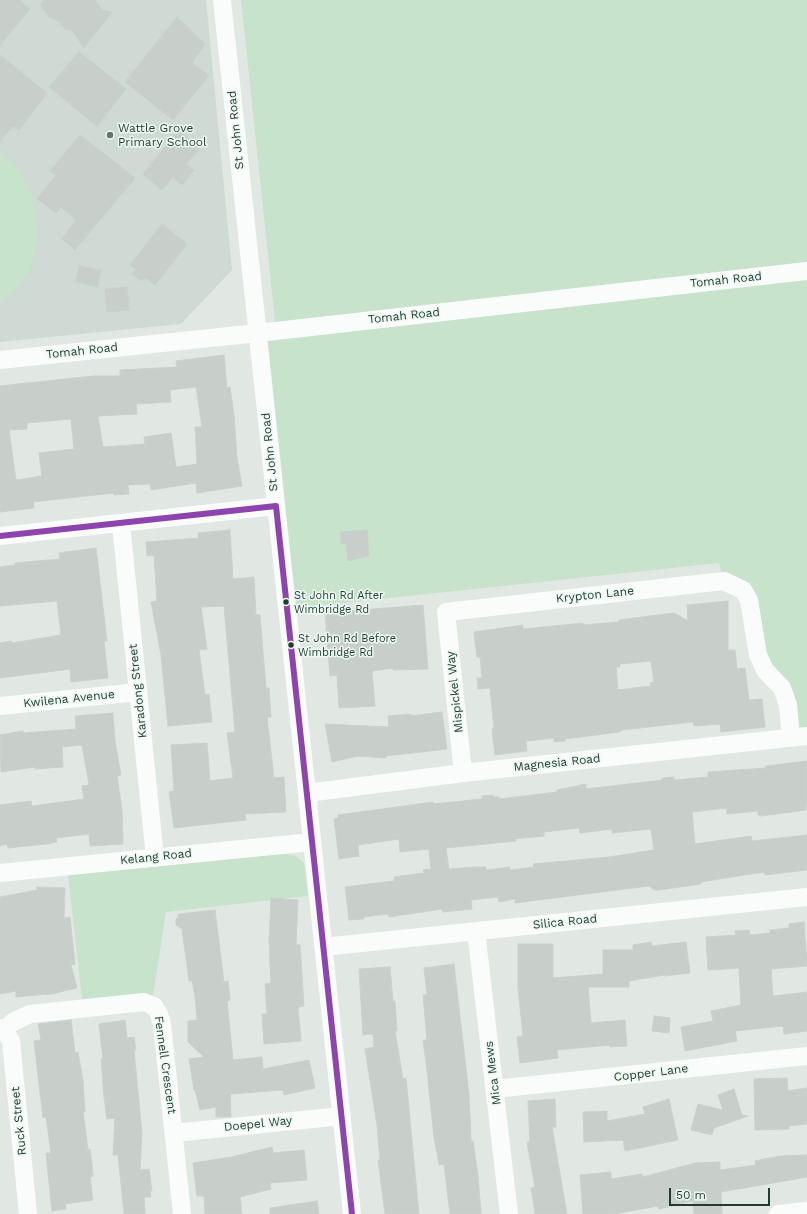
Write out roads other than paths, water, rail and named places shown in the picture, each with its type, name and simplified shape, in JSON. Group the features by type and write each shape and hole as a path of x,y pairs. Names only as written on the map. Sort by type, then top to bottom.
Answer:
{"street":[{"name":"St John Road","path":"222,0 352,1214"},
{"name":"Tomah Road","path":"0,360 258,333 807,271"},
{"path":"0,536 276,506"},
{"name":"Karadong Street","path":"121,524 155,858"},
{"name":"Krypton Lane","path":"446,612 724,581 743,590 749,600 758,655 765,670 782,688 799,736"},
{"name":"Mispickel Way","path":"446,612 463,773"},
{"name":"Kwilena Avenue","path":"0,706 138,692"},
{"name":"Magnesia Road","path":"307,793 463,773 799,736"},
{"name":"Kelang Road","path":"0,873 155,858 239,848 312,842"},
{"name":"Silica Road","path":"323,947 807,897"},
{"name":"Mica Mews","path":"476,931 508,1214"},
{"name":"Fennell Crescent","path":"2,1029 30,1014 149,1003 157,1010 162,1024 182,1214"},
{"name":"Ruck Street","path":"2,1029 11,1041 28,1214"},
{"name":"Copper Lane","path":"495,1089 807,1056"},
{"name":"Doepel Way","path":"174,1133 342,1116"},
{"path":"778,1214 807,1211"}],"place":[{"name":"Wattle Grove Primary School","path":"110,135"},
{"name":"St John Rd After Wimbridge Rd","path":"286,602"},
{"name":"St John Rd Before Wimbridge Rd","path":"291,645"}]}
